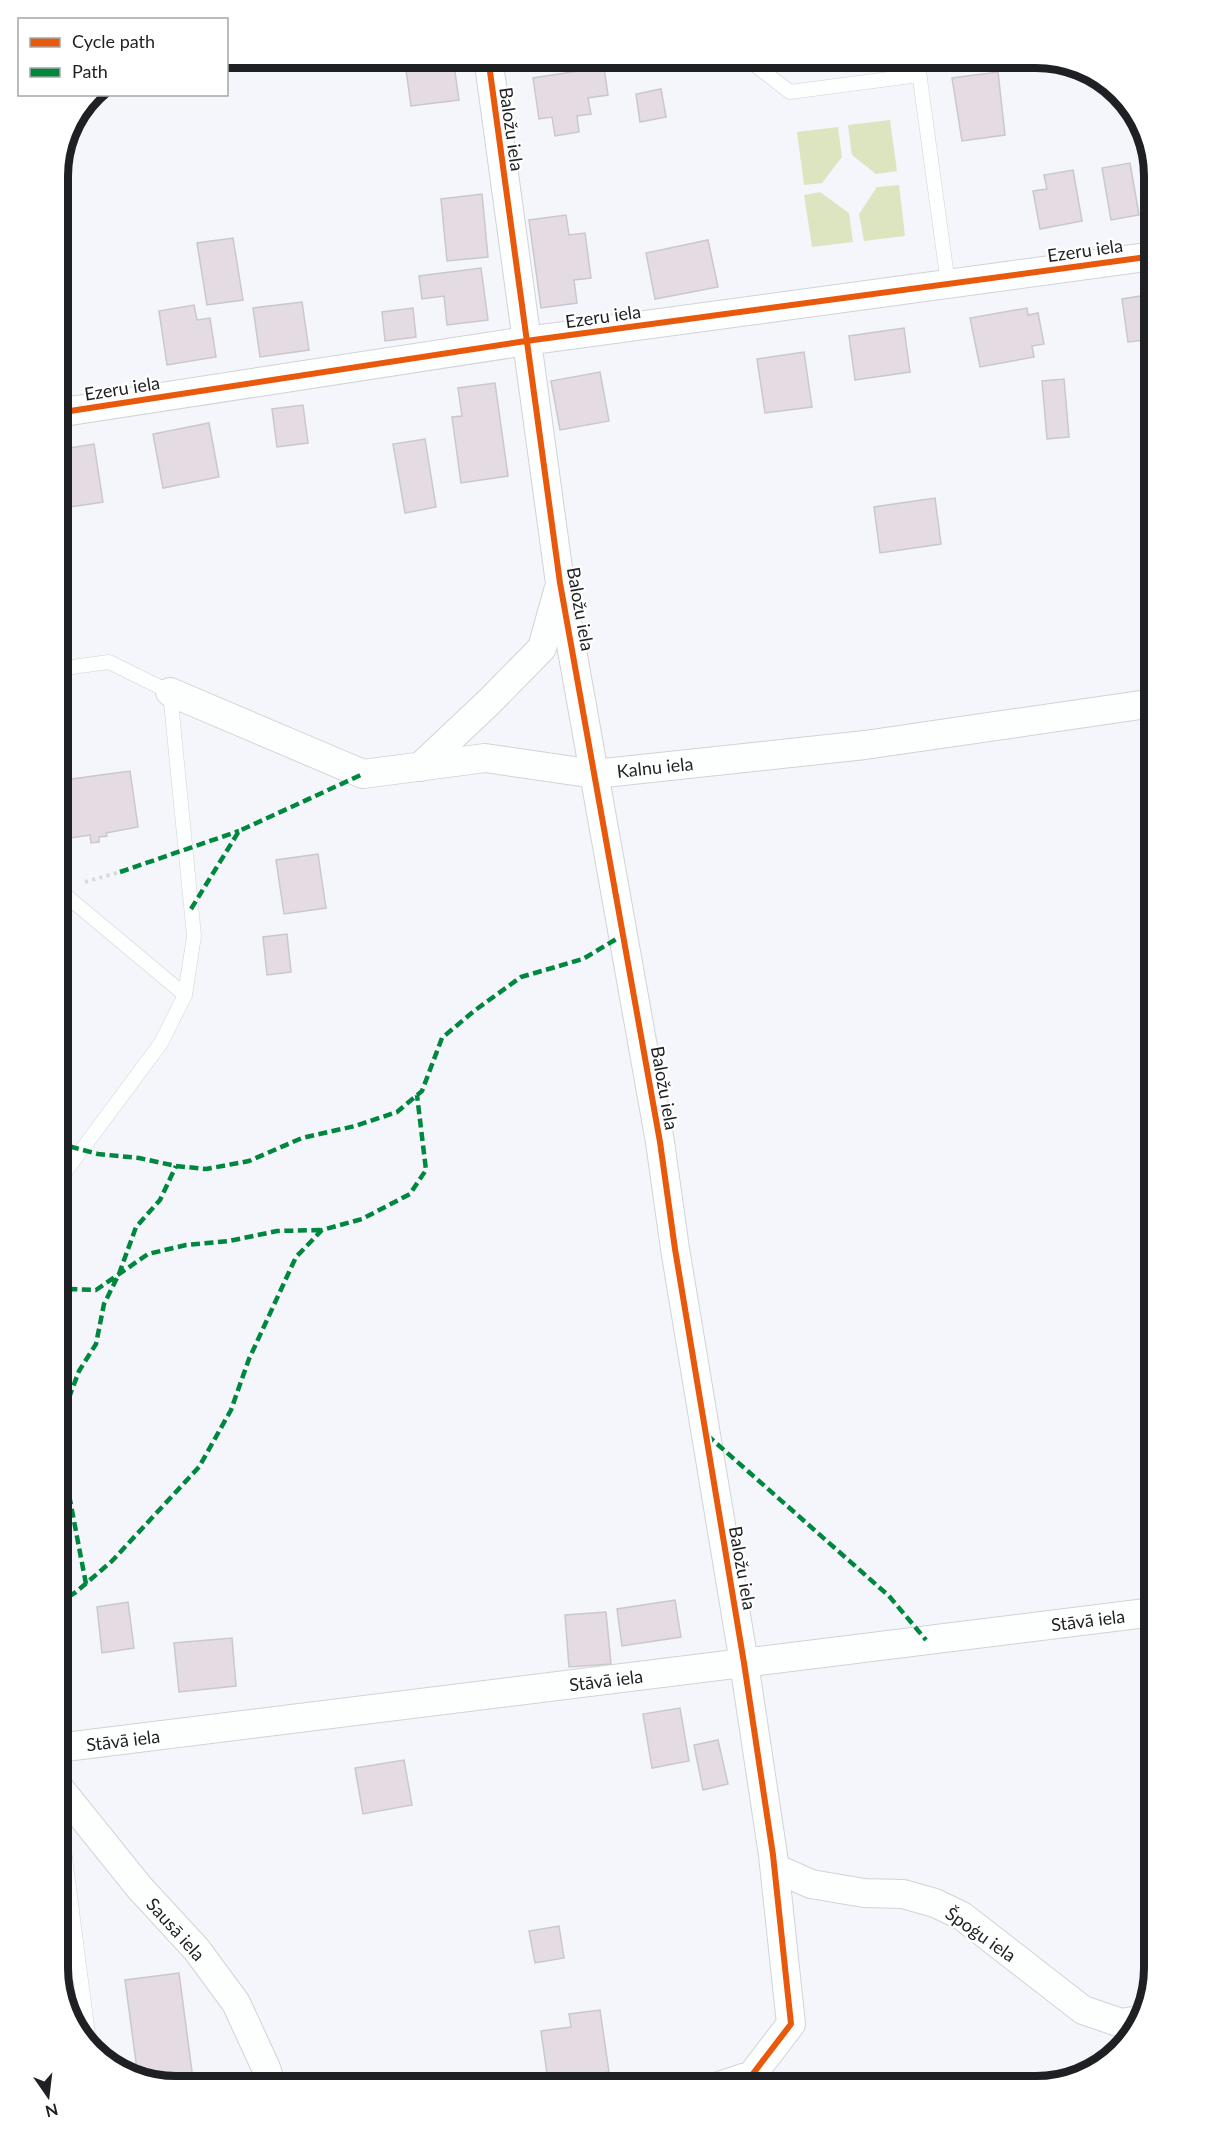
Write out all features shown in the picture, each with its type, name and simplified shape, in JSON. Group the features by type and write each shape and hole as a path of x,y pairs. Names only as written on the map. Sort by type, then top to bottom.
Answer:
{"street":[{"name":"Baložu iela","path":"489,68 560,583 660,1142 675,1249 744,1663 775,1868 791,2024 749,2076"},
{"name":"Ezeru iela","path":"68,411 526,341 1144,257"},
{"path":"420,767 542,648 560,583"},
{"name":"Kalnu iela","path":"170,692 363,774 485,758 595,774 865,745 1144,704"},
{"name":"Stāvā iela","path":"68,1747 1144,1613"},
{"name":"Sausā iela","path":"68,1799 139,1887 197,1950 236,2003 269,2076"},
{"name":"Špoģu iela","path":"775,1868 811,1884 864,1893 903,1894 935,1903 962,1916 1083,2010 1121,2023 1129,2022"}],"lane":[{"path":"759,68 790,92 919,75"},
{"path":"918,68 948,284"},
{"path":"68,668 109,662 170,692 194,936 185,995 161,1043 68,1168"},
{"path":"68,897 185,995"},
{"path":"68,1881 88,2031"},
{"path":"68,1975 80,1973"}],"green space":[{"path":"890,120 897,171 876,174 852,155 848,125"},
{"path":"838,127 842,157 822,183 804,185 797,132"},
{"path":"899,185 905,236 864,241 859,214 877,187"},
{"path":"820,192 849,213 853,242 812,247 804,195"}],"building":[{"path":"454,68 459,100 411,106 406,70"},
{"path":"604,68 608,95 588,98 591,114 577,116 579,132 555,136 552,117 539,119 533,78"},
{"path":"998,72 1005,135 962,141 952,78"},
{"path":"661,89 666,117 640,122 636,94"},
{"path":"1130,163 1139,215 1111,220 1102,168"},
{"path":"1073,170 1082,221 1040,229 1033,191 1047,189 1044,175"},
{"path":"482,194 488,257 447,261 441,199"},
{"path":"566,215 569,235 585,233 591,278 574,280 577,303 541,308 529,220"},
{"path":"233,238 243,300 207,305 197,243"},
{"path":"708,240 718,287 655,299 646,253"},
{"path":"481,268 488,320 447,325 444,296 422,299 419,276"},
{"path":"1144,296 1144,340 1128,342 1122,299"},
{"path":"302,302 309,350 260,357 253,308"},
{"path":"194,305 197,320 210,318 216,357 167,365 159,311"},
{"path":"413,308 416,337 385,341 382,312"},
{"path":"1027,308 1028,315 1038,313 1044,344 1032,346 1034,357 980,367 970,318"},
{"path":"904,328 910,372 855,380 849,336"},
{"path":"804,352 812,407 765,413 757,359"},
{"path":"600,372 609,421 560,430 551,381"},
{"path":"1064,379 1069,437 1047,439 1042,381"},
{"path":"495,383 508,476 461,483 452,417 462,416 458,388"},
{"path":"303,405 308,443 277,447 272,409"},
{"path":"209,423 219,477 163,488 153,434"},
{"path":"425,439 436,507 405,513 393,444"},
{"path":"94,444 103,502 68,507 68,448"},
{"path":"935,498 941,544 880,553 874,507"},
{"path":"130,771 138,827 106,833 107,836 99,837 99,842 91,843 90,835 68,838 68,779"},
{"path":"318,854 326,908 284,914 276,860"},
{"path":"287,934 291,972 267,975 263,937"},
{"path":"675,1600 681,1637 622,1646 617,1609"},
{"path":"128,1602 134,1648 102,1653 97,1607"},
{"path":"606,1612 611,1664 569,1667 565,1615"},
{"path":"232,1638 236,1686 179,1692 174,1643"},
{"path":"680,1708 689,1761 652,1768 643,1714"},
{"path":"718,1740 728,1784 703,1790 694,1745"},
{"path":"404,1760 412,1805 363,1814 355,1768"},
{"path":"559,1926 564,1958 535,1963 529,1931"},
{"path":"179,1973 193,2076 168,2076 137,2069 125,1980"},
{"path":"600,2010 609,2072 582,2076 547,2076 541,2031 571,2027 569,2014"}],"marked path":[{"path":"191,909 239,831 363,774"},
{"path":"120,872 239,831"},
{"path":"68,1146 98,1154 206,1169 249,1161 302,1138 355,1126 397,1112 422,1091 442,1038 474,1011 521,977 583,959 623,935"},
{"path":"68,1597 112,1561 199,1467 231,1410 249,1359 296,1257 322,1230 362,1219 410,1194 426,1170 417,1095"},
{"path":"68,1400 79,1371 96,1344 104,1304 119,1274 136,1227 160,1200 176,1166"},
{"path":"68,1291 96,1290 148,1254 186,1245 229,1241 277,1231 322,1230"},
{"path":"707,1435 889,1596 926,1640"},
{"path":"68,1490 86,1584"}],"cycle path":[{"path":"490,68 560,583 660,1142 675,1249 744,1663 773,1855 791,2024 749,2076"},
{"path":"68,411 526,341 1144,257"}]}
